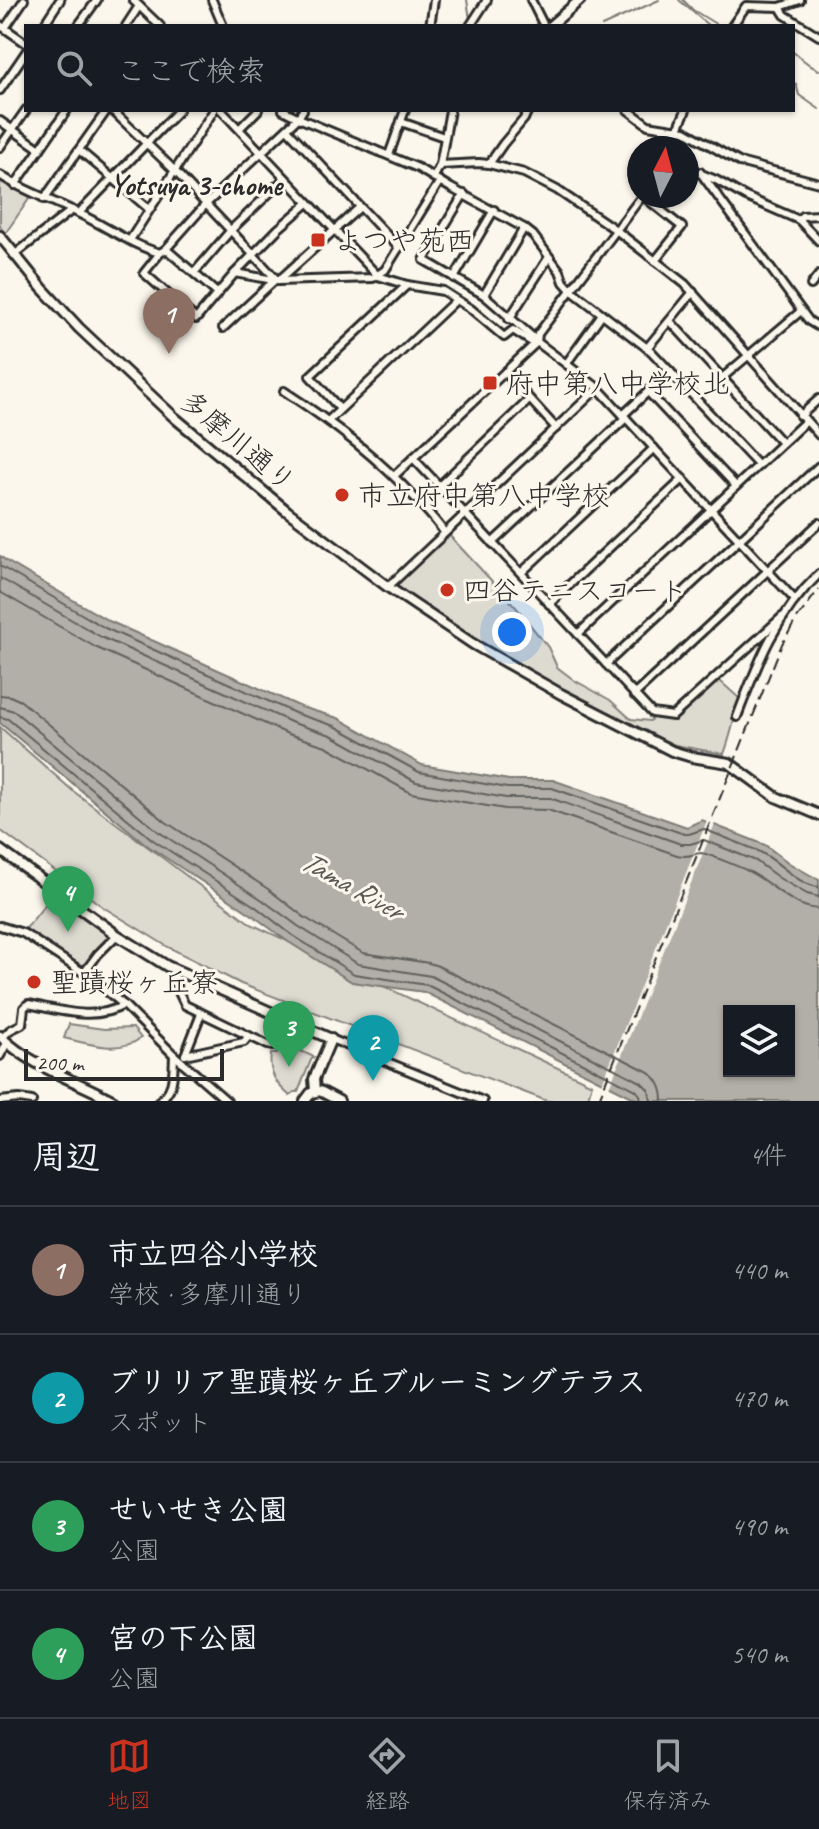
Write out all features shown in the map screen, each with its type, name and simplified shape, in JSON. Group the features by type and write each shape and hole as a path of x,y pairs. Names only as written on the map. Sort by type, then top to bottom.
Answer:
{"street":[{"path":"24,0 2,27 24,42"},
{"path":"44,24 60,0"},
{"path":"79,24 97,0"},
{"path":"133,0 158,24"},
{"path":"212,0 222,24"},
{"path":"430,24 434,0"},
{"path":"471,24 487,0"},
{"path":"531,0 543,24"},
{"path":"552,24 580,0"},
{"path":"733,24 747,3 780,7 800,0"},
{"path":"127,24 139,6"},
{"path":"780,7 785,15 819,36"},
{"path":"0,90 24,55"},
{"path":"0,147 25,112"},
{"path":"15,185 66,112"},
{"path":"44,199 108,112"},
{"path":"111,112 174,170 277,280"},
{"path":"14,255 75,212 177,112"},
{"path":"130,240 213,112"},
{"path":"223,112 378,276"},
{"path":"240,128 256,112"},
{"path":"287,112 418,168 524,228 533,235 571,290 647,348 758,465"},
{"path":"302,112 206,204 144,273 196,319 253,254 308,203"},
{"path":"389,155 404,112"},
{"path":"378,276 399,248 437,179 450,112"},
{"path":"489,164 527,112"},
{"path":"631,112 648,125 685,131 739,162 819,183"},
{"path":"674,136 685,112"},
{"path":"0,121 40,149"},
{"path":"401,122 444,137"},
{"path":"287,129 399,248"},
{"path":"79,150 149,209"},
{"path":"440,165 489,164 524,173 616,230 693,292 819,435"},
{"path":"700,172 746,197 799,220 819,241"},
{"path":"700,172 801,311 819,327"},
{"path":"0,175 130,240 163,251 218,294"},
{"path":"194,273 231,230 285,178"},
{"path":"464,194 424,260 484,295 509,319 598,388 795,600"},
{"path":"223,328 360,207"},
{"path":"394,476 536,341 633,208"},
{"path":"655,261 682,227 657,208"},
{"path":"454,278 494,210"},
{"path":"799,220 802,216 819,215"},
{"path":"484,295 524,228"},
{"name":"多摩川通り","path":"0,236 79,328 175,418 287,511 388,587 473,644 561,694 672,751 729,763 785,802 819,815"},
{"path":"509,319 549,257"},
{"path":"235,273 277,280 378,276 435,289 471,309 504,337 513,330 530,341 536,341"},
{"path":"811,285 819,275"},
{"path":"340,409 310,376 407,285"},
{"path":"647,348 693,292"},
{"path":"328,421 456,300"},
{"path":"722,378 801,311"},
{"path":"566,364 602,314"},
{"path":"670,321 782,443"},
{"path":"492,543 670,371"},
{"path":"505,372 556,428"},
{"path":"388,587 598,388"},
{"path":"284,391 361,445 394,476 444,532"},
{"path":"648,392 736,486"},
{"path":"578,634 782,443 819,399"},
{"path":"439,486 529,400"},
{"path":"521,573 654,448"},
{"path":"413,458 652,713 673,716 782,617"},
{"path":"606,664 819,466"},
{"path":"549,604 683,479"},
{"path":"634,695 819,523"},
{"path":"737,717 765,648 782,617 819,574"},
{"path":"0,850 117,935 176,970 331,1039 483,1101"},
{"path":"0,926 23,933 84,973 124,1005 174,1055 184,1058 227,1101"},
{"path":"84,973 117,935"},
{"path":"176,970 175,984 185,1005 249,1036 272,1046 285,1018"},
{"path":"0,1056 3,1039 10,1030 22,1024 24,1008 28,1004 90,1015 112,1012 124,1005"},
{"path":"184,1058 201,1014"},
{"path":"184,1058 244,1042 249,1036"},
{"path":"3,1039 47,1069 114,1101"},
{"path":"315,1091 314,1079 331,1039"},
{"path":"159,1101 172,1086 174,1055"},
{"path":"305,1101 315,1091 324,1092 339,1101"},
{"path":"0,1101 32,1101"}],"shaded area":[{"path":"0,178 31,196 5,234 0,226"},
{"path":"448,534 515,606 548,647 557,667 610,700 631,719 650,721 654,716 674,719 719,680 740,699 724,754 675,745 552,684 476,640 395,585"},
{"path":"0,727 73,791 251,924 592,1084 587,1101 547,1101 241,984 168,947 103,907 0,830"},
{"path":"56,891 113,933 84,973 24,931"},
{"path":"69,1024 104,1029 133,1028 141,1038 123,1046 93,1045 64,1038"},
{"path":"286,1024 309,1034 301,1051 314,1057 298,1092 290,1096 274,1078 270,1061 271,1054 277,1054 275,1050"}],"water":[{"name":"Tama River","path":"0,556 109,621 301,707 338,718 422,765 509,780 553,780 687,827 702,820 765,845 819,880 819,1101 640,1101 424,992 352,982 148,846 0,723"}],"pier":[{"path":"708,818 716,821 608,1090 601,1086"}],"waterway":[{"path":"467,0 470,19"},
{"path":"606,24 659,0"},
{"path":"679,0 707,24"},
{"path":"683,0 716,24"},
{"path":"795,54 819,70"},
{"path":"795,84 799,95 819,109"}],"railway":[{"path":"598,1101 782,644 819,589"}],"place":[{"name":"よつや苑西","path":"318,240"},
{"name":"市立四谷小学校","path":"169,354"},
{"name":"府中第八中学校北","path":"490,383"},
{"name":"市立府中第八中学校","path":"342,495"},
{"name":"四谷テニスコート","path":"447,590"},
{"name":"宮の下公園","path":"68,932"},
{"name":"聖蹟桜ヶ丘寮","path":"34,982"},
{"name":"せいせき公園","path":"289,1067"},
{"name":"ブリリア聖蹟桜ヶ丘ブルーミングテラス","path":"373,1081"}],"district":[{"name":"Yotsuya 3-chome","path":"196,185"}]}
